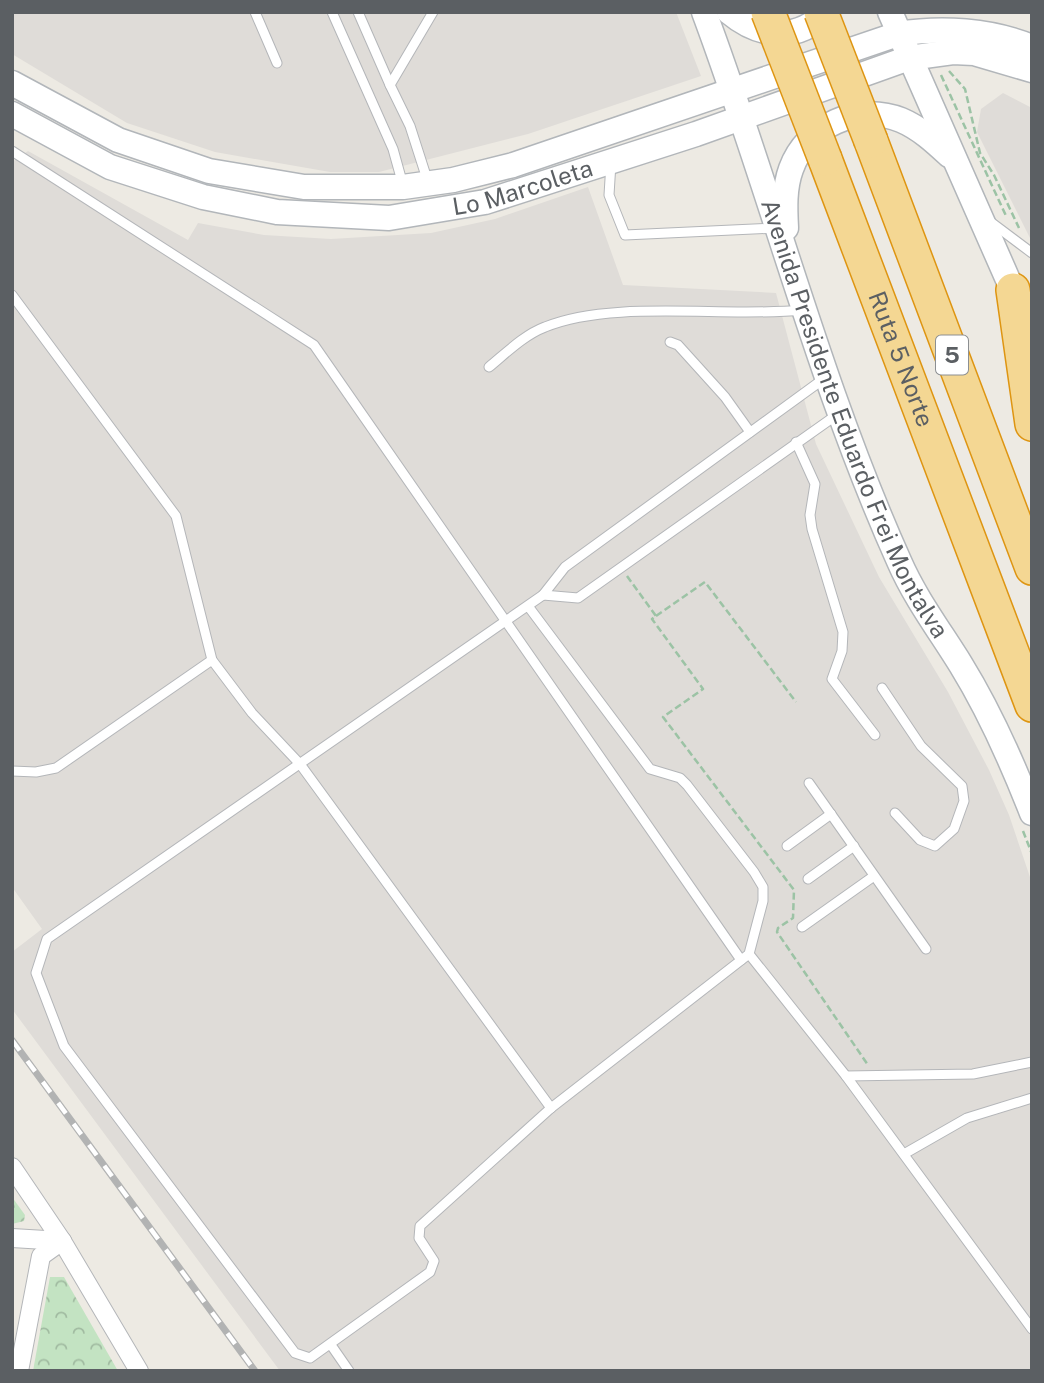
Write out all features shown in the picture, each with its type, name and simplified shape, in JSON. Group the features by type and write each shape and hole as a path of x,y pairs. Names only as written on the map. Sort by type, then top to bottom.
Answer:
{"highway":[{"name":"Ruta 5 Norte","path":"768,12 1032,705"},
{"name":"Ruta 5 Norte","path":"823,12 1032,568"},
{"path":"1013,290 1032,424"}],"main road":[{"name":"Avenida Presidente Eduardo Frei Montalva","path":"704,12 743,117 803,310 906,578 986,708 1032,813"},
{"path":"729,12 745,25 783,34 808,27 823,12"},
{"name":"Lo Marcoleta","path":"12,83 118,140 209,171 284,185 403,187 513,165 733,90 894,23 920,31 970,32 1032,47"},
{"path":"894,23 920,56 955,161 1032,337"},
{"name":"Lo Marcoleta","path":"18,118 81,154 161,185 240,206 314,216 389,218 485,202 920,56 974,53 1032,70"},
{"path":"18,118 43,100"},
{"path":"787,258 787,180 805,144 825,127 850,116 888,116 912,125 955,161"}],"street":[{"path":"12,1167 61,1241 138,1371"},
{"path":"12,1238 61,1241"},
{"path":"19,1371 18,1345 41,1256 61,1241"}],"lane":[{"path":"255,12 277,63"},
{"path":"332,12 393,149 403,187"},
{"path":"358,12 410,125 428,184"},
{"path":"390,85 433,12"},
{"path":"12,151 314,345 328,361 504,622 745,957 846,1076 1032,1329"},
{"path":"611,161 609,195 625,234 778,228"},
{"path":"974,201 995,226 1031,253"},
{"path":"12,295 176,516 212,660 252,713 300,764 551,1108"},
{"path":"489,367 544,327 575,318 626,313 803,310"},
{"path":"670,342 678,345 725,397 751,432"},
{"path":"528,607 650,769 680,778 687,785 764,887 763,901 745,957 551,1108 419,1226 419,1238 434,1261 430,1272 310,1358 295,1353 64,1046 36,973 47,939 528,607 544,595 565,567 818,383 829,381"},
{"path":"544,595 578,598 796,442 841,413"},
{"path":"796,442 815,485 810,515 812,529 843,632 842,651 832,679 875,735"},
{"path":"12,771 36,772 66,762 212,660"},
{"path":"882,688 921,746 962,786 964,801 954,829 935,846 920,840 895,813"},
{"path":"809,783 926,949"},
{"path":"787,846 831,814"},
{"path":"808,879 854,846"},
{"path":"802,927 874,876"},
{"path":"846,1076 973,1074 1032,1062"},
{"path":"904,1154 967,1118 1032,1098"},
{"path":"331,1345 349,1371"}],"path":[{"path":"920,56 1020,247"},
{"path":"920,56 965,89 980,153 994,175 1031,253"},
{"path":"621,567 656,617"},
{"path":"796,702 705,582 652,620 703,689 663,718 728,807 730,806 794,890 793,918 778,928 777,932 875,1075"}],"shaded area":[{"path":"12,12 676,12 701,76 528,134 379,172 330,172 215,152 127,123 12,54"},
{"path":"1003,93 1032,108 1032,242 977,132 981,109"},
{"path":"28,151 188,240 198,223 264,235 331,239 431,233 495,219 588,187 623,285 776,293 816,444 879,577 948,692 989,770 1009,815 1032,883 1032,1371 280,1371 12,1009 12,952 42,929 12,887 12,162"}],"green space":[{"path":"12,1197 25,1215 24,1221 12,1224"},
{"path":"50,1277 64,1277 118,1371 33,1371"}],"railway":[{"path":"12,1040 255,1371"}]}
